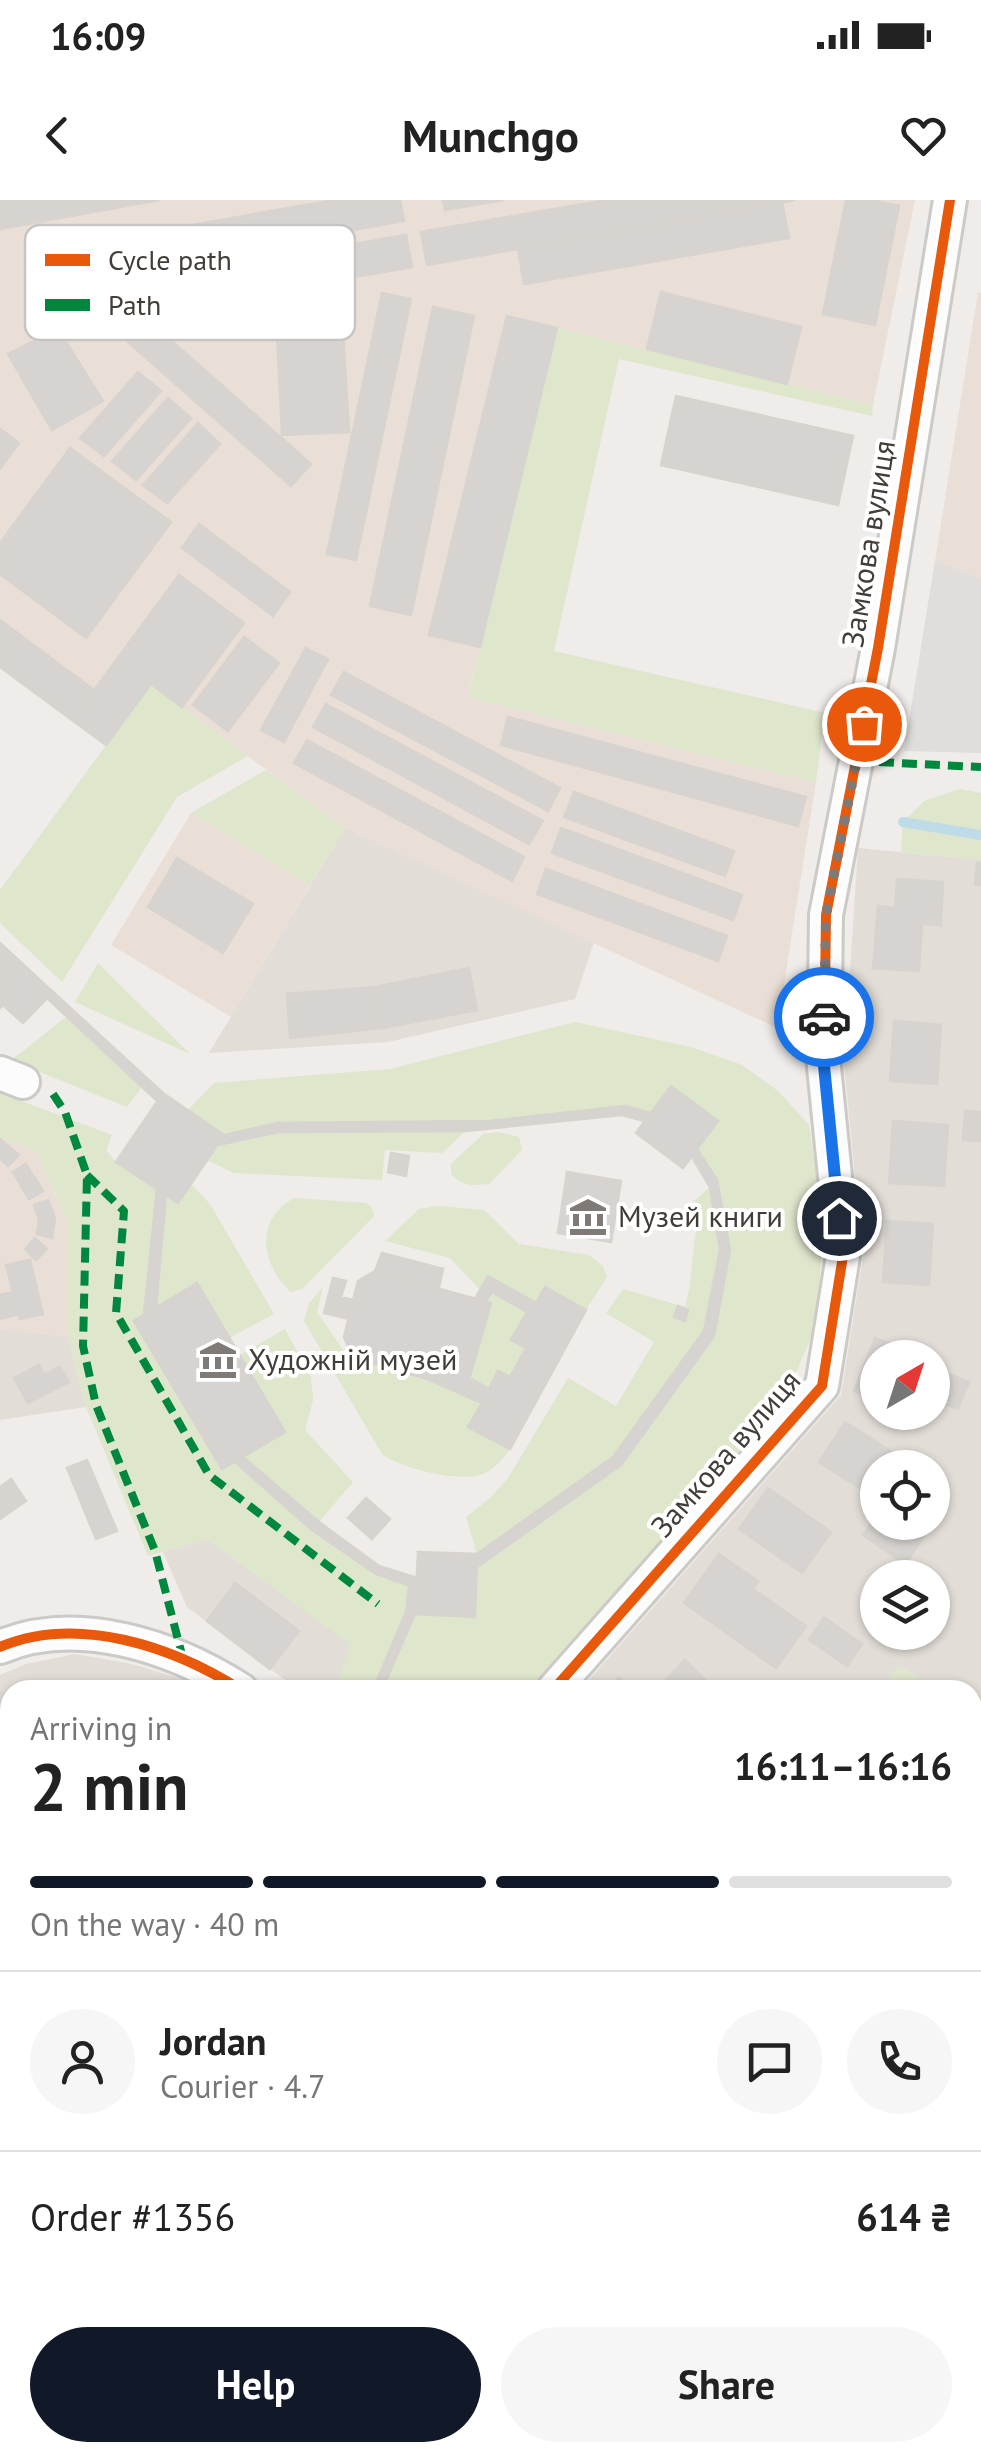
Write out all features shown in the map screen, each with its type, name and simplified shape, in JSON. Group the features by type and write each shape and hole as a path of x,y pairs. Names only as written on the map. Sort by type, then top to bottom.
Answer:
{"street":[{"name":"Замкова вулиця","path":"562,1680 822,1386 843,1256 824,1066 826,915 878,648 950,200"},
{"path":"0,1648 70,1633 130,1642 183,1659 222,1680"}],"shaded area":[{"path":"0,200 915,200 873,405 557,328 468,696 816,782 777,1028 345,828 152,685 106,745 0,667"},
{"path":"978,292 981,293 981,578 935,561"},
{"path":"935,561 981,578 981,753 904,751"},
{"path":"191,813 310,885 231,1017 111,945"},
{"path":"345,828 594,942 575,999 388,1042 209,1053"},
{"path":"858,848 981,860 981,1680 922,1680 899,1665 889,1680 589,1680 841,1395 863,1257 844,1064"},
{"path":"0,1137 36,1151 67,1221 67,1336 0,1329"},
{"path":"0,1329 67,1336 86,1407 0,1420"},
{"path":"207,1539 351,1644 338,1680 286,1680 187,1607 163,1552"},
{"path":"75,1654 132,1664 185,1680 0,1680 0,1675 26,1664"}],"green space":[{"path":"557,328 873,405 872,416 619,359 554,651 825,713 816,782 468,697"},
{"path":"151,684 248,756 177,797 62,982 0,923 0,890"},
{"path":"266,770 345,828 310,885 191,813"},
{"path":"960,789 981,793 981,860 901,852 903,822 924,801"},
{"path":"98,963 190,1054 75,1002"},
{"path":"66,1017 142,1087 127,1107 20,1064 14,1058"},
{"path":"575,1022 691,1047 742,1065 778,1091 809,1125 823,1218 818,1321 788,1391 544,1680 338,1680 350,1644 207,1539 148,1556 86,1407 67,1336 67,1221 36,1151 0,1137 0,1093 112,1135 106,1150 116,1162 177,1203 191,1184 210,1204 274,1314 229,1338 197,1284 135,1321 285,1432 240,1355 285,1329 311,1377 313,1400 305,1430 353,1482 312,1530 376,1574 416,1588 416,1614 474,1616 477,1554 466,1517 508,1478 568,1378 616,1406 654,1342 606,1313 623,1289 685,1307 696,1231 688,1207 717,1180 697,1149 718,1121 671,1086 651,1113 625,1106 490,1121 465,1131 442,1153 385,1150 382,1180 234,1173 207,1160 188,1110 214,1083 390,1069"},
{"path":"499,1132 519,1137 522,1150 489,1184 464,1184 451,1174 451,1164 483,1134"},
{"path":"294,1198 366,1203 374,1216 302,1289 291,1292 273,1269 266,1243 272,1218"},
{"path":"438,1206 484,1210 519,1244 589,1255 603,1266 607,1277 586,1310 545,1288 536,1303 488,1277 480,1290 450,1258 385,1241 419,1209"},
{"path":"323,1287 317,1312 353,1359 430,1380 482,1403 469,1427 510,1449 497,1464 480,1475 458,1477 415,1469 382,1454 304,1321 309,1303"},
{"path":"492,1292 527,1312 512,1340 526,1348 510,1377 498,1371 489,1389 470,1378 491,1304 486,1301"},
{"path":"899,1665 922,1680 889,1680"}],"building":[{"path":"0,200 159,200 0,229"},
{"path":"334,200 400,200 404,221 355,230 355,225 192,225"},
{"path":"443,200 503,200 445,210"},
{"path":"606,200 795,200 427,265 421,232"},
{"path":"846,200 899,206 875,325 823,314"},
{"path":"782,202 789,238 524,284 518,249"},
{"path":"406,235 412,267 355,277 355,244"},
{"path":"661,292 801,327 787,384 647,349"},
{"path":"382,293 411,299 356,560 327,554"},
{"path":"433,307 474,316 411,615 370,606"},
{"path":"507,316 557,328 480,647 429,635"},
{"path":"36,340 65,340 103,401 52,430 8,354"},
{"path":"171,340 311,464 291,486 128,342"},
{"path":"277,340 344,340 349,432 282,435"},
{"path":"138,372 161,391 104,456 80,438"},
{"path":"676,396 853,436 838,505 661,465"},
{"path":"168,398 191,418 136,480 112,461"},
{"path":"198,423 220,444 167,503 143,485"},
{"path":"0,429 19,443 0,469"},
{"path":"70,448 171,522 86,638 0,574 0,543"},
{"path":"199,524 290,592 273,616 182,548"},
{"path":"179,575 244,623 182,707 151,684 106,745 72,720"},
{"path":"0,620 94,690 72,720 0,667"},
{"path":"244,637 279,663 228,731 193,705"},
{"path":"306,648 328,659 284,742 261,730"},
{"path":"344,672 560,788 548,811 331,695"},
{"path":"326,704 543,821 529,844 313,727"},
{"path":"508,717 806,797 798,826 501,745"},
{"path":"307,740 524,857 512,881 294,763"},
{"path":"574,792 734,851 725,876 564,817"},
{"path":"561,828 742,895 733,920 552,853"},
{"path":"177,858 253,904 223,953 148,907"},
{"path":"977,863 981,863 981,885 975,885"},
{"path":"546,869 727,936 718,961 537,894"},
{"path":"897,879 943,882 941,925 922,924 919,971 873,968 878,906 895,908"},
{"path":"0,943 53,992 23,1023 3,1005 0,1008"},
{"path":"469,968 477,1010 383,1028 375,987"},
{"path":"375,987 383,1028 290,1038 287,994"},
{"path":"53,992 163,1093 157,1101 47,998"},
{"path":"894,1021 941,1025 937,1084 890,1081"},
{"path":"671,1086 718,1121 683,1168 636,1133"},
{"path":"163,1093 224,1135 178,1203 116,1162"},
{"path":"625,1106 651,1113 645,1121 622,1115 465,1131 278,1132 217,1145 224,1135 278,1123 490,1121"},
{"path":"965,1111 981,1112 981,1141 963,1140"},
{"path":"893,1121 948,1125 944,1186 889,1183"},
{"path":"0,1139 19,1155 8,1166 0,1158"},
{"path":"697,1149 717,1180 730,1250 714,1336 621,1465 477,1567 477,1554 613,1457 704,1331 720,1250 710,1187 692,1157"},
{"path":"391,1153 409,1156 406,1176 388,1172"},
{"path":"26,1164 33,1176 20,1184 13,1172"},
{"name":"Музей книги","path":"567,1172 621,1181 611,1242 558,1233"},
{"path":"35,1178 43,1191 29,1199 21,1186"},
{"path":"157,1189 166,1195 156,1308 144,1315"},
{"path":"48,1200 55,1218 52,1238 37,1234 39,1220 34,1205"},
{"path":"887,1221 933,1224 929,1285 883,1282"},
{"path":"35,1238 47,1249 36,1260 25,1249"},
{"path":"382,1253 443,1269 439,1287 375,1271"},
{"path":"30,1260 43,1314 0,1319 0,1295 13,1292 6,1265"},
{"path":"375,1271 491,1303 466,1390 353,1358 344,1337 353,1300 358,1281"},
{"path":"488,1276 536,1303 545,1287 586,1310 510,1449 468,1427 482,1403 430,1380 466,1390 470,1378 489,1389 498,1371 510,1377 526,1348 511,1340 527,1312 492,1292 486,1301 476,1297"},
{"path":"333,1278 346,1281 341,1297 353,1300 349,1319 324,1313"},
{"path":"197,1283 285,1432 222,1469 134,1321"},
{"path":"678,1306 688,1310 685,1321 674,1317"},
{"path":"39,1365 44,1375 60,1367 69,1382 28,1403 14,1378"},
{"path":"950,1375 969,1382 958,1409 950,1406"},
{"path":"845,1422 889,1450 860,1450 860,1488 819,1462"},
{"path":"243,1457 319,1522 379,1566 417,1578 416,1588 376,1574 312,1530 235,1462"},
{"path":"87,1460 117,1531 96,1539 67,1468"},
{"path":"11,1479 26,1501 0,1519 0,1487"},
{"path":"768,1488 831,1532 802,1573 739,1529"},
{"path":"366,1498 390,1519 372,1539 348,1518"},
{"path":"870,1540 921,1540 908,1560 899,1560"},
{"path":"418,1552 477,1554 475,1617 415,1614"},
{"path":"719,1554 758,1581 753,1589 806,1626 776,1668 684,1603"},
{"path":"235,1583 299,1631 270,1669 207,1621"},
{"path":"409,1586 416,1588 415,1614 386,1680 377,1680 406,1612"},
{"path":"824,1617 860,1643 860,1647 847,1666 809,1640"},
{"path":"685,1660 705,1680 666,1680"}],"waterway":[{"path":"903,822 981,835"}],"marked path":[{"path":"856,761 981,767"},
{"path":"53,1094 65,1112 87,1175 83,1346 96,1405 155,1551 183,1659"},
{"path":"87,1175 124,1211 116,1313 209,1475 378,1604"}],"cycle path":[{"path":"562,1680 822,1386 843,1256 824,1067 826,915 878,648 950,200"},
{"path":"0,1647 30,1638 93,1635 156,1649 225,1680"}],"way so far":[{"path":"824,1017 826,915 864,724"}],"place":[{"name":"Музей книги","path":"588,1217"},
{"name":"Художній музей","path":"218,1360"}],"route":[{"path":"824,1017 824,1066 839,1218"}]}
